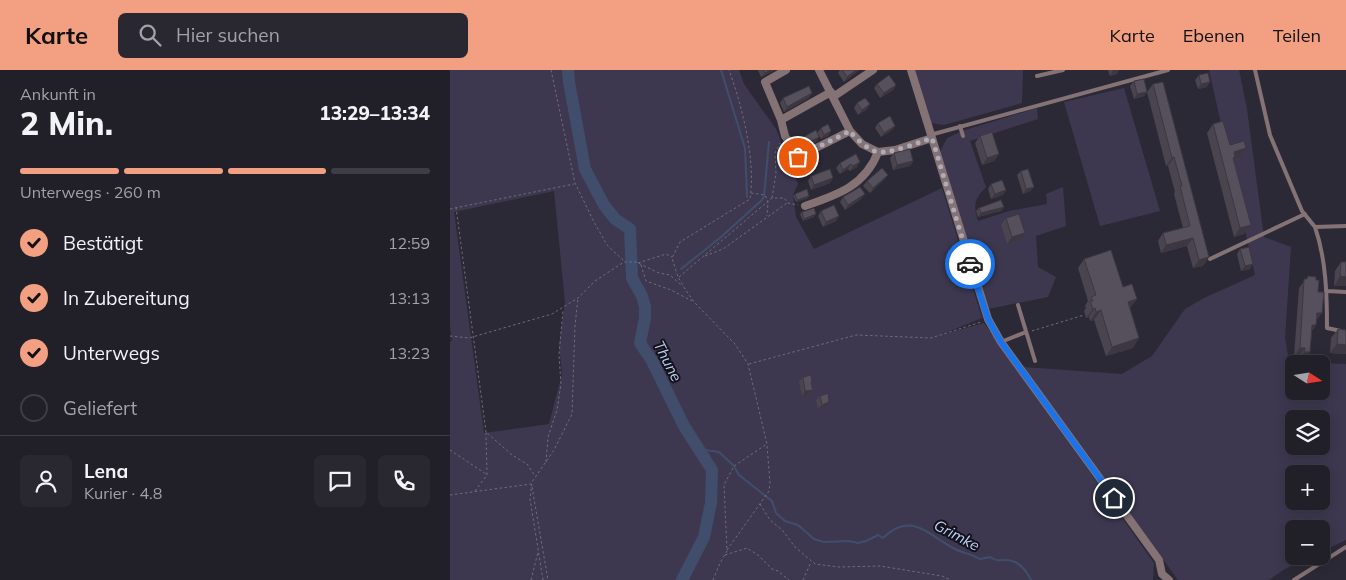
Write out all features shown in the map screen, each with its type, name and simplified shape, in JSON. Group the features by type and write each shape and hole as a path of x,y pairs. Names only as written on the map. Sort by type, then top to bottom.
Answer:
{"street":[{"path":"786,70 765,82 785,136 798,157 850,131"},
{"path":"820,70 850,131 862,144 878,152 895,150 931,137"},
{"path":"780,120 832,95 873,70"},
{"path":"911,70 988,319 1001,342 1159,560 1160,577 1169,580"},
{"path":"805,206 857,184 874,163 878,152"}],"lane":[{"path":"1037,76 1063,70"},
{"path":"931,137 960,126 1168,70"},
{"path":"1255,70 1270,134 1302,211 1314,227 1319,240 1327,291 1327,328 1346,332"},
{"path":"960,126 964,136"},
{"path":"1210,259 1305,214"},
{"path":"1314,227 1346,226"},
{"path":"1327,291 1346,292"},
{"path":"1018,305 1035,361"},
{"path":"1001,342 1026,332"},
{"path":"1294,580 1346,547"}],"path":[{"path":"551,70 575,184 607,245 624,262"},
{"path":"672,258 680,242 750,199 749,151 740,101 729,70"},
{"path":"678,278 772,198 776,173 775,153 785,136"},
{"path":"450,209 575,184"},
{"path":"751,193 765,195 768,202 767,217"},
{"path":"772,198 784,198 788,203 805,206"},
{"path":"703,257 723,249 788,203"},
{"path":"456,207 486,432 487,475 475,491"},
{"path":"638,263 666,254 672,258 678,278 684,289"},
{"path":"450,336 473,337 552,314 563,309 578,298 595,281 624,262 638,263 670,275 735,344 748,364 766,444 770,483 769,491 724,555 713,580"},
{"path":"638,263 646,281 671,290 694,302"},
{"path":"543,580 530,499 532,484 554,450 572,414 575,326 578,298"},
{"path":"546,462 548,437 557,410 561,384 559,355 563,309"},
{"path":"1026,332 1084,314"},
{"path":"748,364 856,335 931,338 988,319"},
{"path":"486,432 512,455 527,464 536,477"},
{"path":"727,551 724,485 734,466 766,444"},
{"path":"450,450 487,475"},
{"path":"450,495 532,484"},
{"path":"532,484 548,580"},
{"path":"760,504 770,520 815,564 880,566 942,576 950,580"},
{"path":"724,555 747,548 758,555 772,569 778,571 789,580"},
{"path":"530,580 539,550"},
{"path":"803,580 811,562"}],"shaded area":[{"path":"450,70 739,70 744,84 776,129 798,184 793,195 796,217 814,249 942,188 982,318 940,335 984,323 1154,563 1153,580 450,580 450,342 452,341 450,326","holes":["554,191 565,302 559,345 562,374 549,424 484,433 454,212"]},
{"path":"915,70 1023,70 1022,103 944,125 930,123"},
{"path":"1209,70 1239,70 1247,109 1264,237 1291,247 1285,338 1288,355 1285,355 1285,400 1330,400 1330,363 1346,364 1346,540 1330,548 1330,520 1285,520 1285,565 1293,565 1269,580 1178,580 1023,367 1122,374 1152,356 1185,309 1204,298 1255,275"},
{"path":"1124,88 1160,211 1100,226 1064,102"},
{"path":"1037,108 1038,119 970,141 986,187 977,199 975,210 978,221 1009,211 1047,204 1046,194 1063,187 1066,226 1036,236 1038,267 1056,277 1048,297 988,309 940,152 947,138 962,131"}],"building":[{"path":"842,70 856,70 847,77"},
{"path":"1208,73 1210,82 1201,84 1199,75"},
{"path":"889,75 896,85 884,93 877,84"},
{"path":"1144,79 1147,92 1137,94 1134,81"},
{"path":"1163,82 1209,257 1199,260 1193,238 1166,245 1163,233 1190,226 1180,186 1182,186 1174,157 1172,158 1153,84"},
{"path":"809,86 812,93 787,107 783,98"},
{"path":"865,98 870,104 862,110 857,103"},
{"path":"890,116 895,126 884,133 878,123"},
{"path":"1223,121 1230,145 1244,141 1246,148 1234,152 1235,157 1233,158 1251,225 1240,228 1213,124"},
{"path":"828,124 831,131 824,135 821,128"},
{"path":"816,130 819,137 803,145 800,139"},
{"path":"992,132 999,154 987,158 980,136"},
{"path":"910,149 913,161 897,165 894,153"},
{"path":"856,154 860,162 853,166 851,164 843,170 840,163"},
{"path":"882,168 888,175 873,188 867,181"},
{"path":"830,169 833,178 814,185 811,176"},
{"path":"1028,169 1034,187 1026,189 1021,171"},
{"path":"1002,180 1006,190 995,194 991,184"},
{"path":"860,187 865,194 848,205 843,197"},
{"path":"807,189 809,196 797,200 795,194"},
{"path":"1001,200 1004,207 981,213 979,208"},
{"path":"834,205 839,216 826,222 821,211"},
{"path":"814,208 816,214 804,219 802,212"},
{"path":"1019,214 1025,233 1012,237 1006,218"},
{"path":"1249,247 1253,264 1245,266 1240,249"},
{"path":"1111,250 1123,287 1132,284 1137,299 1128,302 1139,338 1112,347 1101,310 1096,312 1090,301 1093,301 1091,297 1096,295 1084,259"},
{"path":"1341,262 1346,262 1346,277 1340,276"},
{"path":"1308,276 1316,277 1316,280 1319,280 1318,292 1324,292 1322,313 1317,313 1316,325 1312,325 1310,352 1304,352 1305,348 1300,348 1304,279 1307,279"},
{"path":"1338,329 1346,330 1346,345 1337,344"},
{"path":"811,375 813,390 805,391 803,377"},
{"path":"828,393 829,402 822,405 820,396"}],"waterway":[{"name":"Thune","path":"568,70 585,169 604,205 615,219 630,229 632,278 642,296 645,307 645,318 640,343 652,361 684,426 712,470 711,503 704,537 682,580"},
{"path":"721,70 745,148 747,197"},
{"path":"681,269 721,237 762,200 764,196 769,142"},
{"name":"Grimke","path":"698,449 719,452 734,466 739,475 772,501 776,513 785,521 798,525 814,539 824,542 849,541 858,543 878,535 883,538 893,530 903,526 912,526 928,532 955,549 980,559 990,557 997,560 1011,560 1024,569 1031,580"}],"way so far":[{"path":"798,157 850,131 862,144 878,152 895,150 932,138 970,264"}],"route":[{"path":"970,264 984,311 1001,342 1114,498"}]}
